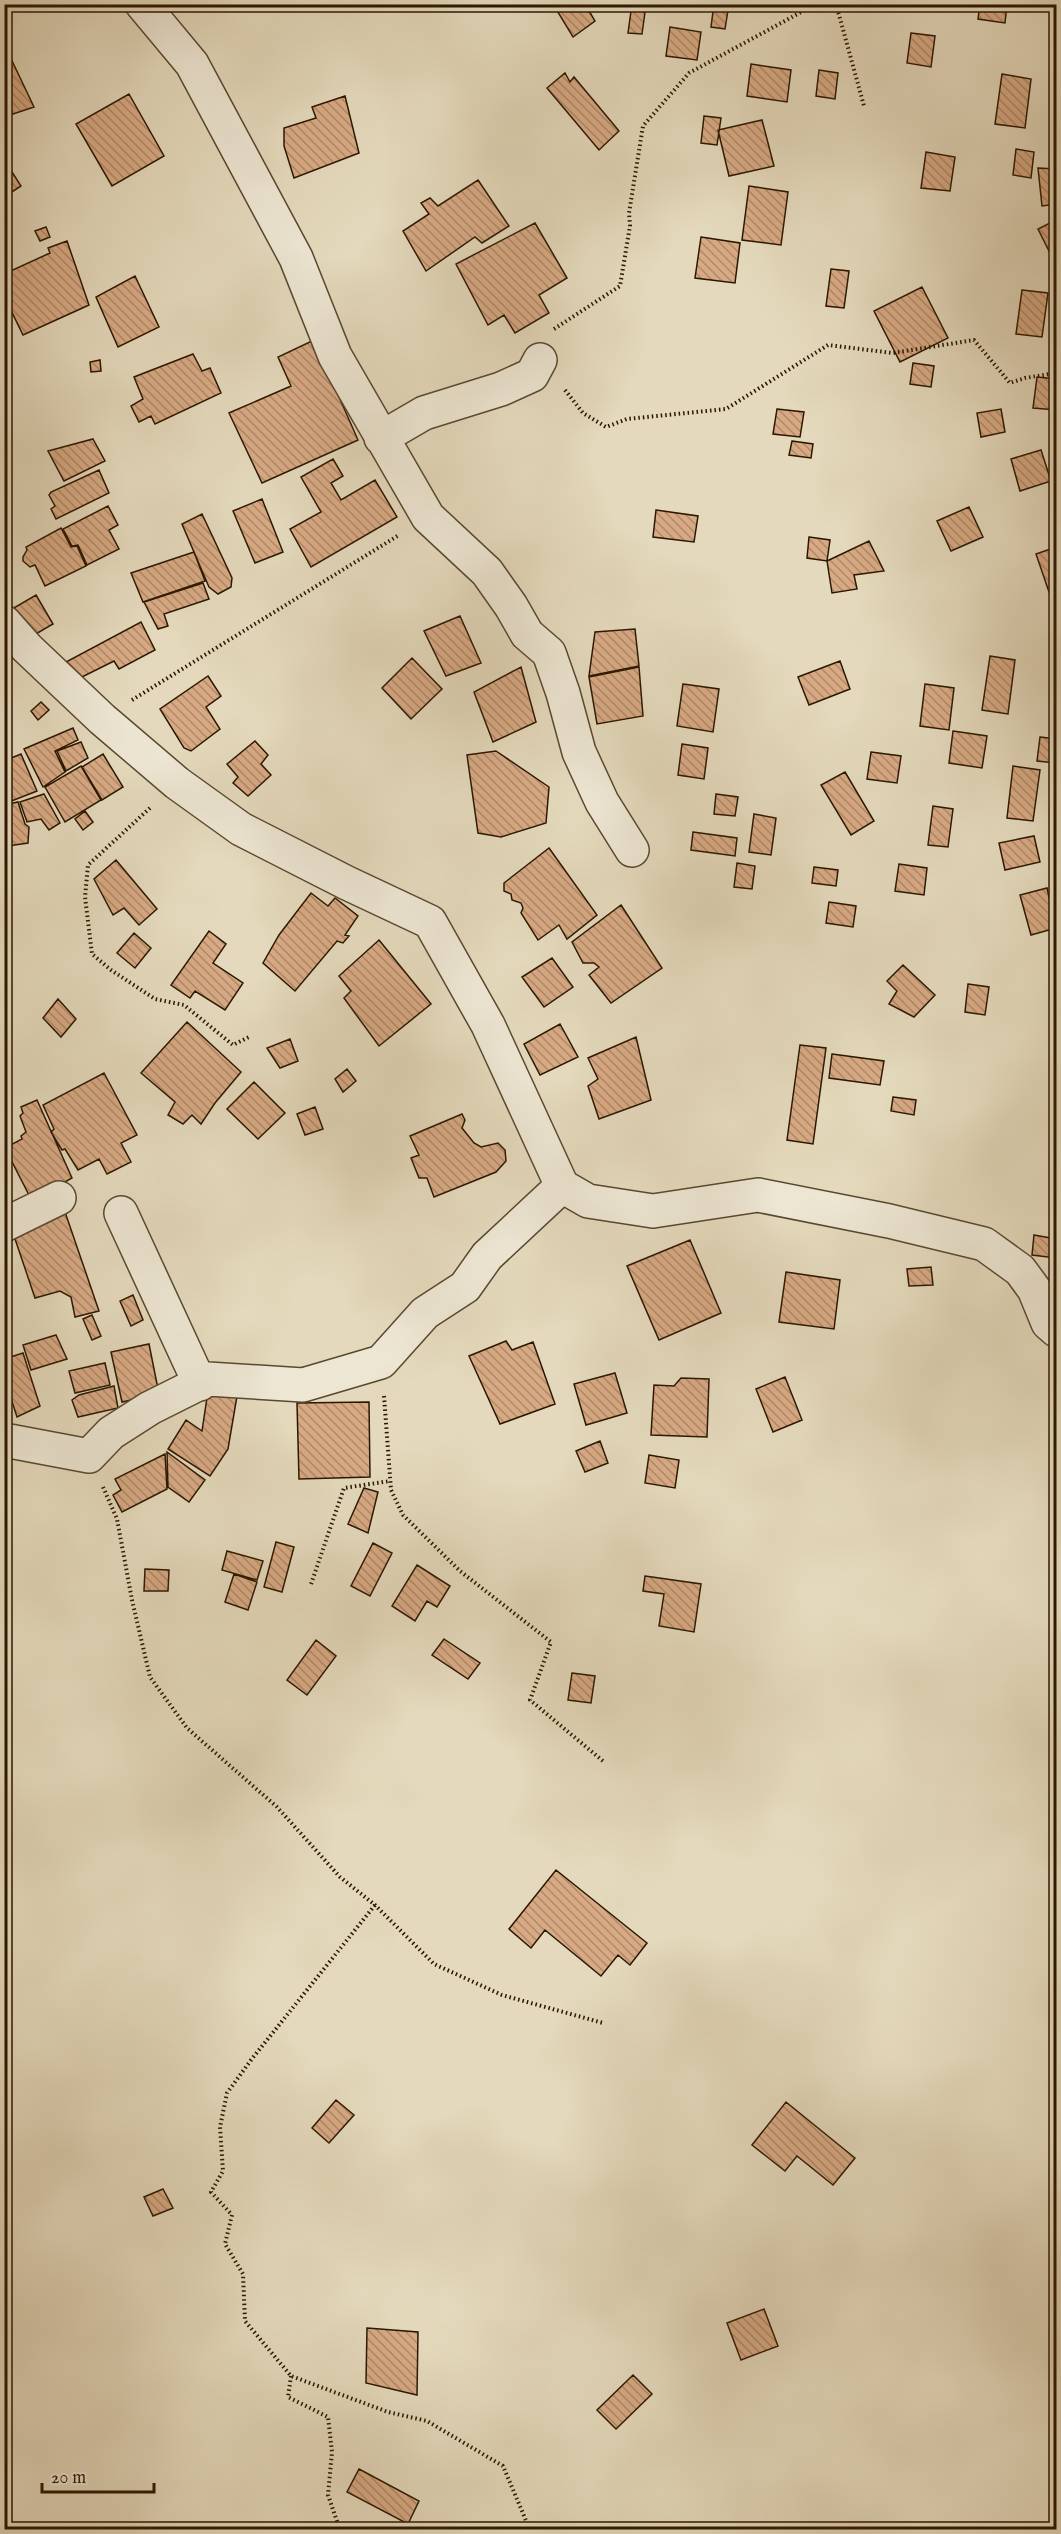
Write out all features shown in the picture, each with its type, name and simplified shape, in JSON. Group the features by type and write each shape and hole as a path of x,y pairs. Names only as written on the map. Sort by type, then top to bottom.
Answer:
{"street":[{"path":"142,4 192,64 296,258 335,356 428,517 487,572 527,634 549,653 579,752 602,802 632,850"},
{"path":"381,438 424,413 501,389 532,375 540,360"},
{"path":"4,622 27,648 102,719 177,783 241,829 430,922 488,1024 562,1186 588,1201 653,1211 758,1195 889,1221 984,1244 1020,1270 1034,1289 1048,1323 1056,1330"},
{"path":"4,1440 89,1456 111,1432 150,1408 208,1379 303,1385 381,1362 424,1312 465,1287 487,1256 562,1186"},
{"path":"4,1225 59,1197"},
{"path":"121,1213 200,1383"}],"path":[{"path":"816,4 689,73 643,126 620,286 552,331 543,346 540,360 583,412 606,427 627,419 726,409 828,345 893,353 974,340 1010,383 1056,373"},
{"path":"836,4 864,106"},
{"path":"102,719 428,517"},
{"path":"177,783 88,865 85,897 92,954 111,970 155,999 184,1005 233,1046 249,1037"},
{"path":"381,1362 391,1490 403,1515 460,1571 551,1642 530,1700 603,1761"},
{"path":"89,1456 117,1519 132,1600 150,1677 187,1728 277,1807 340,1877 375,1905 434,1964 502,1995 603,2023"},
{"path":"311,1584 344,1488 390,1481"},
{"path":"375,1905 250,2060 227,2093 220,2127 223,2171 212,2192 232,2215 225,2244 243,2274 245,2321 291,2376 388,2412 427,2421 503,2466 530,2529"},
{"path":"291,2376 288,2397 328,2417 332,2452 328,2496 340,2529"}],"building":[{"path":"553,4 585,4 595,21 573,37"},
{"path":"632,4 646,5 642,34 628,33"},
{"path":"714,4 729,4 725,29 711,27"},
{"path":"980,4 1007,4 1005,23 978,19"},
{"path":"670,27 701,32 697,60 666,56"},
{"path":"911,33 935,36 931,67 907,63"},
{"path":"4,44 34,107 4,117"},
{"path":"751,64 791,70 787,102 747,96"},
{"path":"819,70 838,73 835,99 816,96"},
{"path":"565,73 570,82 574,77 619,131 599,150 547,88"},
{"path":"1002,74 1031,79 1025,128 995,124"},
{"path":"129,94 164,156 112,186 76,124"},
{"path":"345,96 359,153 294,178 284,146 284,128 316,118 312,107"},
{"path":"704,116 721,118 717,145 701,143"},
{"path":"762,120 774,166 729,176 718,130"},
{"path":"1016,149 1034,152 1031,178 1013,175"},
{"path":"926,152 955,157 950,191 921,188"},
{"path":"4,161 21,186 4,197"},
{"path":"1038,168 1056,169 1056,204 1042,206"},
{"path":"478,180 509,226 482,243 475,237 426,271 403,231 429,214 421,203 430,198 438,206"},
{"path":"749,186 788,192 781,245 742,240"},
{"path":"1056,220 1056,265 1038,229"},
{"path":"535,223 567,278 539,295 549,313 515,333 504,315 488,325 456,264"},
{"path":"46,227 50,237 40,241 35,231"},
{"path":"701,237 740,243 735,283 695,278"},
{"path":"67,241 89,305 23,335 4,296 4,274 50,253 48,248"},
{"path":"831,269 849,271 844,308 826,306"},
{"path":"135,276 159,327 118,347 96,297"},
{"path":"922,287 948,338 900,362 874,311"},
{"path":"1022,290 1048,293 1042,337 1016,334"},
{"path":"314,340 358,440 262,483 229,413 291,386 278,357"},
{"path":"193,354 202,371 210,368 221,393 155,424 151,416 139,422 131,406 143,399 134,377"},
{"path":"100,360 101,371 91,372 90,362"},
{"path":"913,363 934,366 931,387 910,384"},
{"path":"1037,377 1056,379 1056,410 1033,408"},
{"path":"777,409 804,412 800,437 773,434"},
{"path":"1001,409 1005,432 981,437 977,413"},
{"path":"93,439 105,461 64,481 48,451"},
{"path":"792,441 813,444 811,458 789,455"},
{"path":"1041,450 1051,481 1020,491 1011,459"},
{"path":"333,459 343,476 331,483 341,500 375,480 397,517 311,567 290,529 321,512 301,477"},
{"path":"99,470 109,493 56,519 51,509 55,506 49,495 51,492"},
{"path":"262,499 283,552 255,563 233,511"},
{"path":"108,506 118,525 109,530 119,549 87,565 78,545 72,546 63,529"},
{"path":"969,507 983,537 951,551 937,521"},
{"path":"656,510 698,516 694,542 653,537"},
{"path":"202,514 232,578 231,587 218,594 209,587 182,524"},
{"path":"61,528 71,547 77,546 86,566 45,586 35,565 30,567 23,561 23,557 27,550 26,547"},
{"path":"809,537 830,540 827,561 807,558"},
{"path":"869,541 884,571 854,575 857,589 832,593 827,561"},
{"path":"1056,547 1056,589 1049,592 1036,554"},
{"path":"194,552 205,581 143,602 131,573"},
{"path":"203,583 209,599 164,614 168,626 158,629 144,602"},
{"path":"36,595 53,624 29,638 12,609"},
{"path":"460,616 481,663 446,676 424,631"},
{"path":"141,622 155,650 119,669 114,661 76,680 66,662"},
{"path":"635,629 639,666 589,676 595,632"},
{"path":"990,656 1015,660 1008,714 982,710"},
{"path":"412,658 442,689 411,719 382,688"},
{"path":"840,661 850,689 809,705 798,677"},
{"path":"521,667 536,722 493,742 474,692"},
{"path":"639,667 643,716 597,724 589,677"},
{"path":"208,676 221,696 206,707 220,729 191,751 184,748 160,709"},
{"path":"683,684 719,689 713,732 677,726"},
{"path":"925,684 954,688 949,730 920,726"},
{"path":"41,702 49,710 38,720 31,711"},
{"path":"73,728 78,740 55,751 65,772 43,787 24,749"},
{"path":"953,731 987,736 982,768 949,763"},
{"path":"1040,737 1056,739 1056,763 1037,761"},
{"path":"255,741 268,755 261,764 271,775 248,796 233,783 238,777 227,764"},
{"path":"81,742 88,758 66,771 57,751"},
{"path":"682,744 708,748 704,779 678,775"},
{"path":"496,751 549,787 546,823 501,837 478,833 467,755"},
{"path":"871,752 901,756 897,783 867,779"},
{"path":"21,754 37,791 4,804 4,761"},
{"path":"103,754 123,787 102,800 82,767"},
{"path":"81,766 101,800 65,822 45,787"},
{"path":"1013,766 1040,770 1033,821 1007,818"},
{"path":"845,772 874,821 851,835 821,785"},
{"path":"44,794 60,823 49,830 41,819 27,822 20,802"},
{"path":"716,794 738,797 735,816 714,814"},
{"path":"18,802 25,824 29,827 28,843 8,846 4,832 4,805"},
{"path":"933,806 953,809 948,847 928,845"},
{"path":"85,811 93,822 83,830 75,819"},
{"path":"754,814 776,818 771,855 749,852"},
{"path":"693,832 737,838 735,856 691,850"},
{"path":"1034,836 1040,862 1005,870 999,843"},
{"path":"549,848 597,915 567,939 559,925 538,940 521,913 523,908 521,903 512,900 511,894 504,891 504,883"},
{"path":"116,860 157,909 139,925 124,908 113,915 94,879"},
{"path":"737,863 755,866 752,889 734,887"},
{"path":"899,864 927,868 924,895 895,891"},
{"path":"814,867 838,870 836,886 812,883"},
{"path":"1047,888 1056,928 1031,935 1020,895"},
{"path":"311,893 328,906 335,898 358,916 345,935 349,936 343,943 337,941 295,991 263,963 279,935"},
{"path":"829,902 856,906 853,927 826,923"},
{"path":"621,905 662,968 611,1003 589,975 599,967 594,963 583,963 572,942"},
{"path":"209,931 226,944 213,963 243,983 225,1010 195,991 190,998 171,985"},
{"path":"134,933 151,948 135,968 117,953"},
{"path":"379,940 431,1004 379,1046 344,998 351,991 339,976"},
{"path":"552,958 573,987 544,1007 522,977"},
{"path":"903,965 935,995 914,1017 889,1004 897,991 887,981"},
{"path":"968,984 989,987 985,1015 965,1012"},
{"path":"58,999 76,1019 61,1037 43,1018"},
{"path":"187,1022 241,1072 201,1124 192,1115 183,1124 168,1115 175,1102 141,1073"},
{"path":"560,1024 578,1057 540,1075 524,1044"},
{"path":"636,1037 651,1100 599,1119 588,1086 598,1079 588,1058"},
{"path":"290,1039 298,1061 280,1068 267,1048"},
{"path":"800,1045 826,1048 813,1144 787,1140"},
{"path":"832,1054 884,1061 880,1085 829,1078"},
{"path":"347,1069 356,1081 343,1092 335,1079"},
{"path":"104,1073 137,1135 121,1143 131,1162 107,1174 99,1159 78,1170 51,1132 54,1129 43,1105"},
{"path":"254,1082 285,1113 258,1139 227,1109"},
{"path":"893,1097 916,1100 914,1115 891,1111"},
{"path":"37,1100 72,1178 32,1201 5,1148 22,1139 21,1136 26,1132 20,1116 23,1113 21,1107"},
{"path":"315,1107 323,1129 305,1135 297,1114"},
{"path":"462,1114 465,1120 462,1128 474,1143 481,1147 498,1143 505,1150 506,1161 496,1172 434,1197 427,1178 419,1178 411,1158 419,1155 410,1136"},
{"path":"65,1212 99,1311 75,1317 71,1297 60,1291 35,1298 11,1227"},
{"path":"1034,1235 1056,1239 1056,1258 1032,1255"},
{"path":"690,1240 721,1313 659,1340 627,1266"},
{"path":"931,1267 933,1285 909,1286 907,1269"},
{"path":"786,1272 840,1280 834,1329 779,1322"},
{"path":"133,1295 143,1320 131,1326 120,1301"},
{"path":"92,1315 101,1336 92,1340 83,1319"},
{"path":"56,1335 67,1359 31,1370 23,1345"},
{"path":"506,1341 512,1350 533,1342 555,1404 500,1424 469,1356"},
{"path":"149,1344 159,1394 122,1402 111,1352"},
{"path":"23,1353 40,1406 17,1417 4,1377 4,1359"},
{"path":"105,1363 110,1385 75,1393 69,1371"},
{"path":"615,1373 627,1413 586,1425 574,1384"},
{"path":"785,1377 802,1420 773,1432 756,1389"},
{"path":"681,1378 709,1379 707,1437 651,1435 654,1385 674,1386"},
{"path":"114,1386 118,1408 78,1417 72,1400 79,1395"},
{"path":"208,1391 237,1396 228,1449 210,1476 168,1449 186,1420 202,1431"},
{"path":"369,1402 370,1477 299,1479 297,1403"},
{"path":"600,1441 608,1463 585,1472 576,1451"},
{"path":"167,1452 205,1480 189,1502 168,1487"},
{"path":"165,1454 167,1489 122,1512 113,1495 121,1490 115,1479"},
{"path":"649,1455 679,1460 675,1488 645,1483"},
{"path":"364,1488 378,1492 368,1533 348,1524"},
{"path":"276,1542 294,1547 282,1592 264,1587"},
{"path":"373,1543 392,1553 370,1596 351,1586"},
{"path":"227,1551 263,1561 257,1580 222,1570"},
{"path":"417,1565 450,1586 437,1607 427,1601 415,1621 392,1606"},
{"path":"145,1569 169,1570 168,1591 144,1591"},
{"path":"234,1574 257,1582 248,1610 225,1602"},
{"path":"645,1576 701,1584 694,1632 659,1626 664,1594 643,1591"},
{"path":"444,1639 480,1663 468,1679 432,1655"},
{"path":"316,1640 336,1656 307,1695 287,1680"},
{"path":"572,1673 595,1676 591,1703 568,1700"},
{"path":"556,1870 647,1943 630,1965 618,1955 601,1976 545,1930 531,1948 509,1929"},
{"path":"336,2100 354,2115 329,2143 312,2128"},
{"path":"786,2102 855,2158 833,2185 797,2156 785,2171 752,2145"},
{"path":"163,2189 173,2208 153,2216 144,2197"},
{"path":"764,2309 778,2346 741,2360 727,2323"},
{"path":"367,2328 418,2332 417,2395 366,2383"},
{"path":"633,2375 652,2394 616,2429 597,2410"},
{"path":"359,2469 419,2501 408,2524 347,2492"}]}
